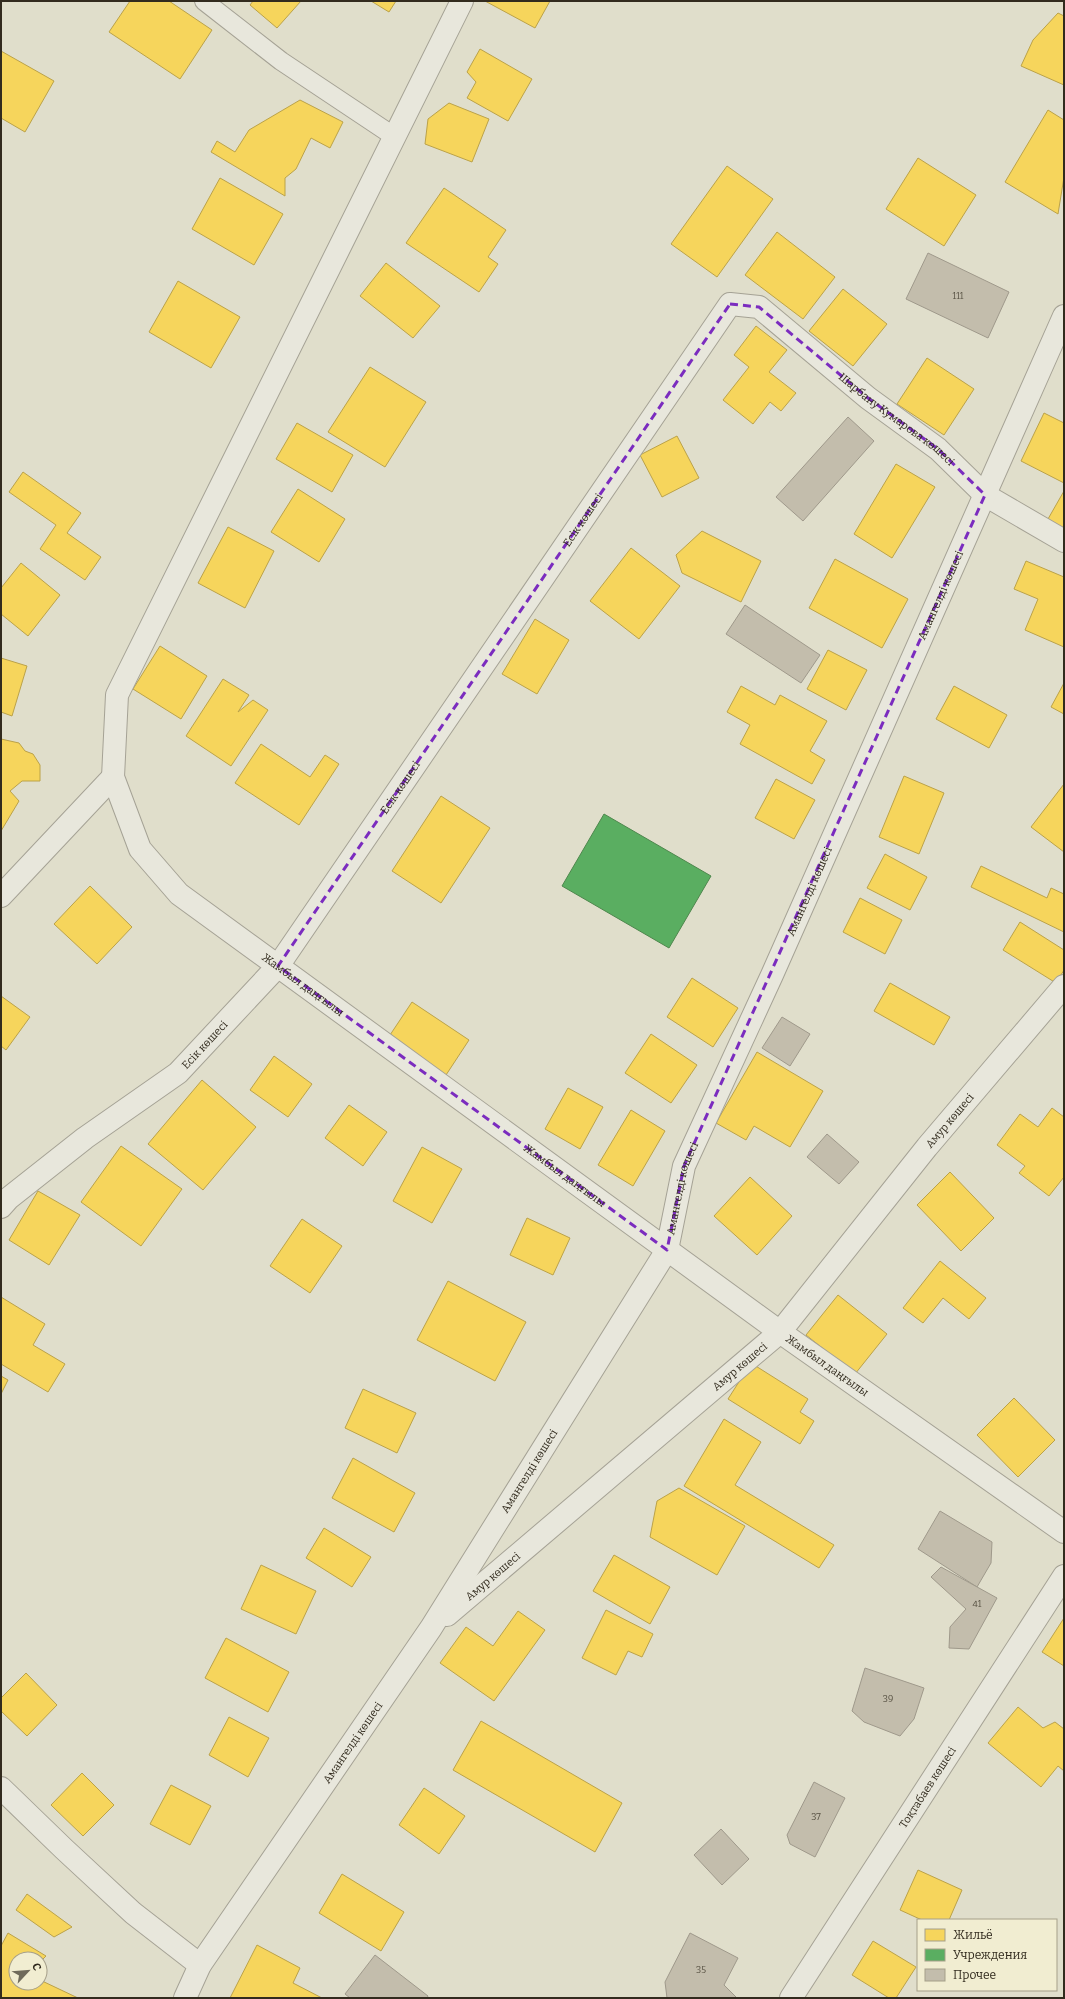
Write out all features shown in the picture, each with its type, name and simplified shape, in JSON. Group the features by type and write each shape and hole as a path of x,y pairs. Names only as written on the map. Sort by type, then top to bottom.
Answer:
{"street":[{"path":"1,896 113,777 117,695 462,1"},
{"name":"Шарбану Кумарова көшесі","path":"730,304 759,307 868,398 938,449 985,494 1064,541"},
{"name":"Есік көшесі","path":"1,1207 9,1198 85,1138 178,1073 278,966 730,304"},
{"name":"Амангелді көшесі","path":"185,1998 200,1965 431,1628 667,1250 684,1166 778,960 1064,316"},
{"name":"Жамбыл даңғылы","path":"113,777 140,849 179,894 780,1332 1064,1532"},
{"name":"Амур көшесі","path":"431,1628 780,1332 927,1147 1064,986"},
{"name":"Тоқтабаев көшесі","path":"791,1998 1064,1576"},
{"path":"1,1788 133,1913 200,1965"}],"lane":[{"path":"204,1 280,61 394,137"}],"highlighted area":[{"path":"730,304 759,307 868,398 938,449 985,495 684,1166 667,1250 278,966"}],"building: Жильё":[{"path":"130,1 169,1 212,30 180,79 109,32"},
{"path":"253,1 301,1 277,28 250,5"},
{"path":"371,1 396,1 389,12"},
{"path":"485,1 550,1 535,28"},
{"path":"1058,13 1064,16 1064,85 1021,66 1033,40"},
{"path":"480,49 532,79 508,121 467,98 476,82 467,72"},
{"path":"1,51 54,81 25,132 1,118"},
{"path":"300,100 343,122 330,148 311,138 296,169 285,178 285,196 211,152 217,141 235,152 249,130"},
{"path":"449,103 489,119 472,162 425,144 428,119"},
{"path":"1048,110 1064,120 1064,177 1058,214 1005,182"},
{"path":"918,158 976,195 944,246 886,209"},
{"path":"727,166 773,199 717,277 671,244"},
{"path":"220,178 283,214 254,265 192,229"},
{"path":"444,188 506,230 488,257 498,264 479,292 406,243"},
{"path":"777,232 835,277 803,319 745,275"},
{"path":"386,263 440,306 413,338 360,296"},
{"path":"178,281 240,317 211,368 149,332"},
{"path":"843,289 887,324 853,366 809,331"},
{"path":"756,326 787,350 769,372 796,393 781,411 770,402 753,424 723,400 749,367 734,355"},
{"path":"927,358 974,389 944,435 897,404"},
{"path":"370,367 426,402 385,467 328,432"},
{"path":"1044,413 1064,423 1064,483 1021,461"},
{"path":"297,423 353,455 332,492 276,459"},
{"path":"677,436 699,478 662,497 640,455"},
{"path":"896,464 935,487 892,558 854,534"},
{"path":"23,472 81,513 67,533 101,557 85,580 40,549 56,525 9,492"},
{"path":"298,489 345,519 319,562 271,532"},
{"path":"1064,491 1064,538 1044,526"},
{"path":"228,527 274,551 245,608 198,583"},
{"path":"702,531 761,561 741,602 682,573 676,555"},
{"path":"631,548 680,586 639,639 590,601"},
{"path":"835,559 908,599 882,648 809,608"},
{"path":"1026,561 1064,577 1064,647 1025,630 1038,599 1014,589"},
{"path":"21,563 60,595 28,636 1,614 1,588"},
{"path":"535,619 569,640 537,694 502,674"},
{"path":"160,646 207,676 181,719 133,689"},
{"path":"828,650 867,670 846,710 807,689"},
{"path":"1,658 27,666 12,716 1,712"},
{"path":"223,679 249,695 238,712 253,700 268,710 231,766 186,736"},
{"path":"1064,683 1064,714 1051,707"},
{"path":"741,686 775,705 780,695 827,721 810,751 825,760 812,784 740,744 750,725 727,712"},
{"path":"954,686 1007,715 989,748 936,719"},
{"path":"1,739 19,743 25,751 33,754 40,765 40,781 22,781 10,791 19,801 1,831"},
{"path":"261,744 310,777 325,755 339,764 299,825 235,783"},
{"path":"904,776 944,793 919,854 879,837"},
{"path":"776,779 815,800 794,839 755,818"},
{"path":"1064,784 1064,852 1031,827"},
{"path":"441,796 490,828 441,903 392,871"},
{"path":"885,854 927,877 910,910 867,888"},
{"path":"981,866 1047,898 1051,888 1064,894 1064,932 971,887"},
{"path":"90,886 132,927 97,964 54,924"},
{"path":"860,898 902,920 885,954 843,932"},
{"path":"1020,922 1064,950 1064,970 1056,983 1003,950"},
{"path":"692,978 738,1008 713,1047 667,1017"},
{"path":"890,983 950,1017 934,1045 874,1011"},
{"path":"1,996 30,1017 6,1050 1,1046"},
{"path":"412,1002 469,1040 446,1075 388,1038"},
{"path":"651,1034 697,1065 671,1103 625,1073"},
{"path":"757,1052 823,1091 790,1147 754,1126 746,1140 716,1123"},
{"path":"274,1056 312,1084 288,1117 250,1090"},
{"path":"202,1080 256,1127 203,1190 148,1144"},
{"path":"568,1088 603,1107 580,1149 545,1129"},
{"path":"349,1105 387,1132 363,1166 325,1138"},
{"path":"1052,1108 1064,1117 1064,1177 1049,1196 1019,1173 1025,1166 997,1145 1020,1114 1038,1127"},
{"path":"631,1110 665,1131 633,1186 598,1165"},
{"path":"121,1146 182,1189 141,1246 81,1202"},
{"path":"422,1147 462,1169 432,1223 393,1201"},
{"path":"950,1172 994,1218 961,1251 917,1205"},
{"path":"750,1177 792,1216 757,1255 714,1216"},
{"path":"38,1191 80,1215 49,1265 9,1240"},
{"path":"527,1218 570,1238 553,1275 510,1255"},
{"path":"302,1219 342,1246 310,1293 270,1266"},
{"path":"940,1261 986,1298 969,1319 943,1298 923,1323 903,1308"},
{"path":"448,1281 526,1322 495,1381 417,1340"},
{"path":"838,1295 887,1334 855,1374 806,1335"},
{"path":"1,1297 45,1324 33,1345 65,1364 48,1392 1,1364"},
{"path":"751,1363 808,1399 800,1412 814,1421 800,1444 728,1399"},
{"path":"1,1376 8,1380 1,1394"},
{"path":"363,1389 416,1413 397,1453 345,1428"},
{"path":"1014,1398 1055,1440 1018,1477 977,1435"},
{"path":"724,1419 761,1442 735,1485 834,1545 819,1568 684,1486"},
{"path":"353,1458 415,1493 394,1532 332,1498"},
{"path":"679,1488 745,1526 717,1575 650,1537 657,1501"},
{"path":"324,1528 371,1557 352,1587 306,1558"},
{"path":"614,1555 670,1587 650,1624 593,1591"},
{"path":"261,1565 316,1591 296,1634 241,1609"},
{"path":"606,1610 653,1634 642,1657 628,1651 616,1675 582,1658"},
{"path":"518,1611 545,1630 494,1701 440,1663 466,1627 493,1646"},
{"path":"1064,1618 1064,1666 1042,1652"},
{"path":"226,1638 289,1672 268,1712 205,1678"},
{"path":"26,1673 57,1705 27,1736 1,1711 1,1698"},
{"path":"1018,1707 1043,1728 1055,1722 1064,1729 1064,1771 1058,1766 1041,1787 988,1743"},
{"path":"229,1717 269,1738 248,1777 209,1755"},
{"path":"481,1721 622,1803 595,1852 453,1770"},
{"path":"82,1773 114,1805 83,1836 51,1805"},
{"path":"171,1785 211,1806 190,1845 150,1824"},
{"path":"424,1788 465,1816 439,1854 399,1825"},
{"path":"918,1870 962,1890 949,1919 920,1919 900,1910"},
{"path":"342,1874 404,1912 381,1951 319,1913"},
{"path":"27,1894 72,1927 54,1937 16,1910"},
{"path":"8,1933 38,1951 8,1951 8,1991 48,1991 48,1984 78,1998 1,1998 1,1946"},
{"path":"873,1941 916,1967 896,1998 889,1998 852,1975"},
{"path":"257,1945 300,1968 293,1983 322,1998 230,1998"}],"building: Учреждения":[{"path":"604,814 711,876 669,948 562,886"}],"building: Прочее":[{"path":"928,253 1009,292 988,338 906,299"},
{"path":"848,417 874,441 803,521 776,497"},
{"path":"745,605 820,655 801,683 726,634"},
{"path":"782,1017 810,1034 790,1066 762,1048"},
{"path":"827,1134 859,1162 839,1184 807,1157"},
{"path":"940,1511 992,1542 991,1563 977,1587 918,1549"},
{"path":"941,1567 997,1598 969,1649 949,1648 950,1627 966,1609 931,1577"},
{"path":"865,1668 924,1688 914,1719 900,1736 864,1722 852,1711"},
{"path":"814,1782 845,1798 815,1857 790,1844 787,1835"},
{"path":"721,1829 749,1859 722,1885 694,1855"},
{"path":"690,1933 738,1958 724,1985 737,1998 667,1998 665,1982"},
{"path":"375,1955 428,1996 427,1998 350,1998 345,1994"}]}
